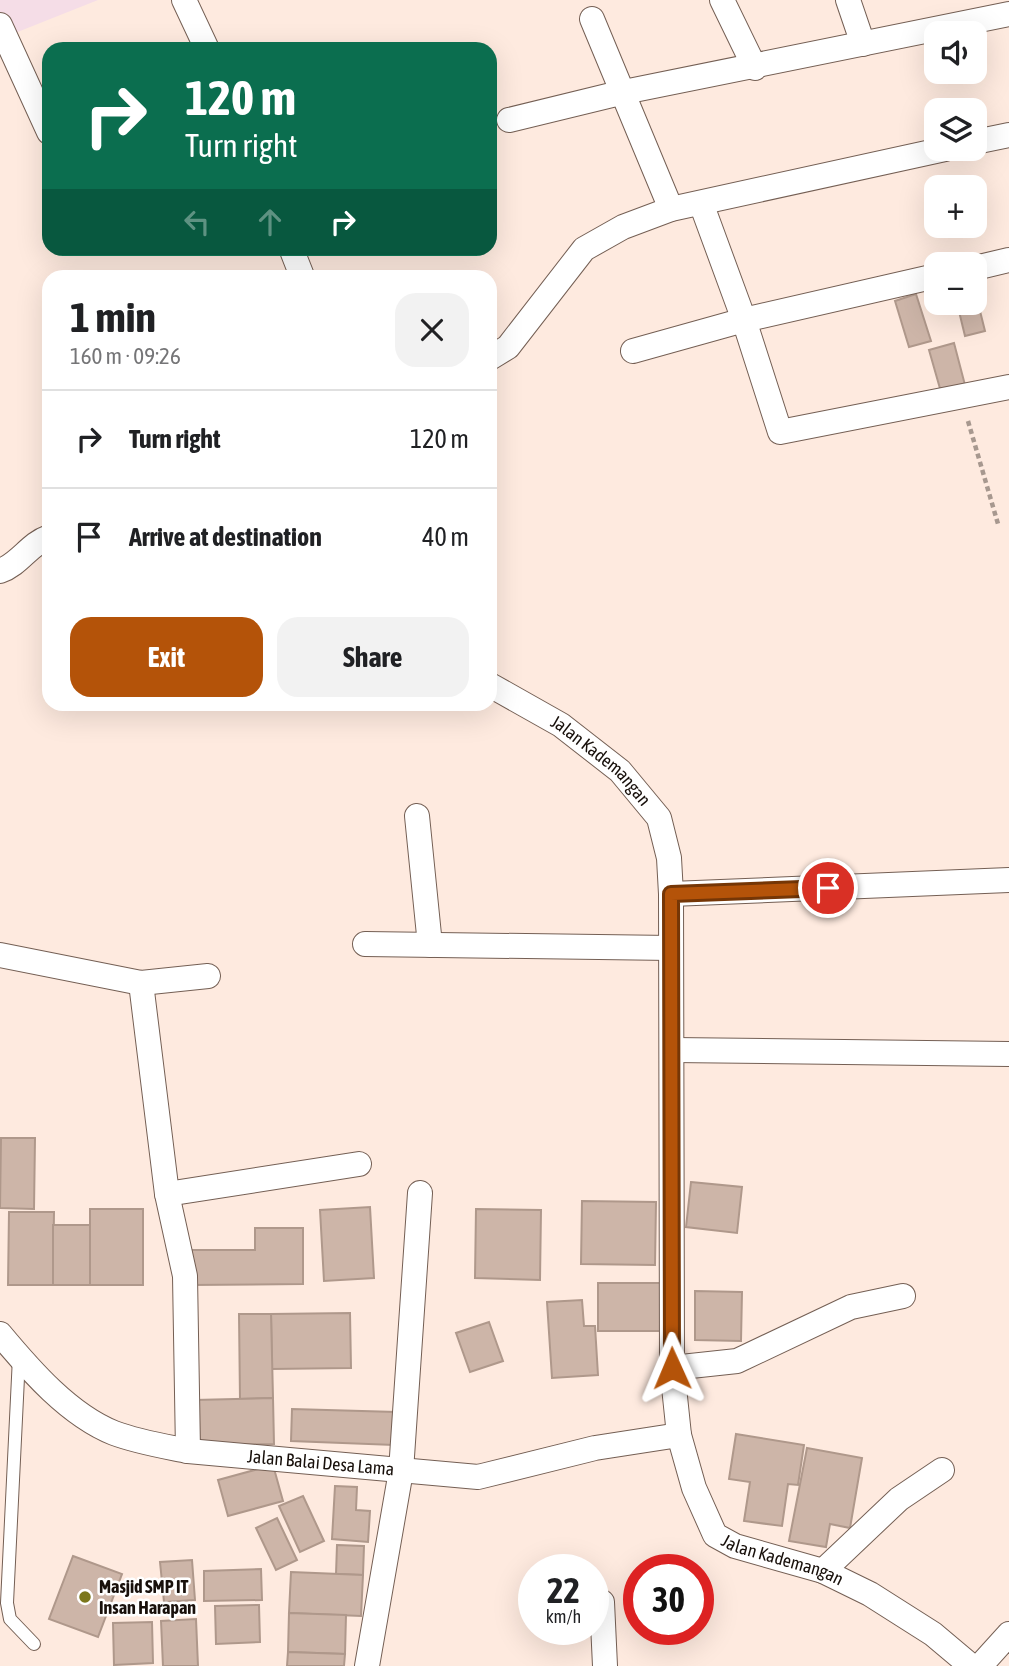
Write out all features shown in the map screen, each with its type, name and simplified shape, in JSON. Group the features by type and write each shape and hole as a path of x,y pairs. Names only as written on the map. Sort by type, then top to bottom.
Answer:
{"street":[{"path":"184,0 204,42"},
{"path":"722,0 755,68"},
{"path":"848,0 863,44"},
{"path":"509,121 624,92 755,68 1009,15"},
{"path":"592,19 671,209"},
{"path":"0,25 42,117"},
{"path":"987,140 1009,135"},
{"path":"497,354 508,347 584,249 623,227 671,209 924,154"},
{"path":"701,203 744,320 780,432 1009,387"},
{"path":"987,265 1009,260"},
{"path":"633,351 744,320 924,279"},
{"path":"0,571 17,562 30,547 42,541"},
{"name":"Jalan Kademangan","path":"497,689 561,725 620,771 659,818 669,858 671,894 672,1368 679,1435 694,1488 715,1535 735,1546 823,1571 905,1613 971,1666"},
{"path":"417,816 430,945"},
{"path":"671,894 1009,880"},
{"path":"365,944 671,948"},
{"path":"0,955 141,983 208,976"},
{"path":"141,983 167,1194 185,1276 188,1451"},
{"path":"673,1050 1009,1054"},
{"path":"167,1194 359,1164"},
{"path":"367,1666 401,1471 420,1193"},
{"path":"672,1368 737,1361 851,1307 903,1296"},
{"name":"Jalan Balai Desa Lama","path":"0,1335 55,1393 111,1432 144,1443 188,1451 322,1460 401,1471 478,1477 595,1448 679,1435"},
{"path":"823,1571 899,1499 942,1471"},
{"path":"980,1666 1009,1634"},
{"path":"604,1645 605,1666"}],"lane":[{"path":"19,1357 6,1603 10,1619 34,1644"}],"path":[{"path":"961,397 998,524"}],"shaded area":[{"path":"0,0 98,0 0,39"}],"building":[{"path":"916,294 931,341 909,347 895,301"},
{"path":"960,315 981,315 985,331 965,336"},
{"path":"954,343 965,385 941,392 929,350"},
{"path":"1,1138 35,1138 34,1209 0,1208"},
{"path":"691,1182 742,1187 737,1233 686,1227"},
{"path":"582,1201 656,1202 655,1265 581,1264"},
{"path":"370,1207 374,1278 324,1281 320,1210"},
{"path":"90,1209 143,1209 143,1285 90,1285"},
{"path":"476,1209 541,1210 540,1280 475,1278"},
{"path":"9,1212 54,1212 53,1285 8,1285"},
{"path":"53,1225 90,1225 90,1285 53,1285"},
{"path":"255,1228 303,1228 303,1284 190,1285 190,1250 255,1250"},
{"path":"598,1283 661,1283 661,1331 598,1331"},
{"path":"695,1291 742,1292 741,1341 695,1340"},
{"path":"582,1300 584,1326 595,1326 598,1375 552,1378 547,1302"},
{"path":"350,1313 351,1368 272,1369 271,1314"},
{"path":"239,1314 271,1314 273,1398 240,1399"},
{"path":"489,1322 503,1361 470,1372 456,1333"},
{"path":"273,1398 274,1444 196,1445 195,1400"},
{"path":"292,1409 396,1412 394,1445 291,1441"},
{"path":"736,1434 804,1445 798,1485 788,1484 782,1526 744,1521 750,1482 729,1479"},
{"path":"807,1448 862,1458 850,1528 830,1524 826,1547 789,1541"},
{"path":"273,1465 283,1501 228,1516 218,1480"},
{"path":"335,1486 357,1487 356,1510 370,1511 368,1542 332,1539"},
{"path":"303,1496 324,1541 300,1552 279,1506"},
{"path":"277,1518 297,1560 276,1570 256,1528"},
{"path":"337,1545 364,1546 363,1575 336,1574"},
{"name":"Masjid SMP IT Insan Harapan","path":"73,1556 122,1574 98,1637 49,1619"},
{"path":"192,1560 195,1600 164,1602 160,1562"},
{"path":"261,1569 262,1600 204,1601 204,1571"},
{"path":"291,1572 363,1575 361,1616 289,1613"},
{"path":"259,1605 260,1642 216,1644 215,1606"},
{"path":"289,1613 346,1615 345,1654 288,1652"},
{"path":"196,1619 198,1666 163,1666 161,1621"},
{"path":"152,1622 153,1663 114,1665 113,1623"},
{"path":"288,1652 345,1654 344,1666 287,1666"}],"place":[{"name":"Masjid SMP IT Insan Harapan","path":"85,1597"}],"route":[{"path":"672,1368 671,894 828,888"}]}
